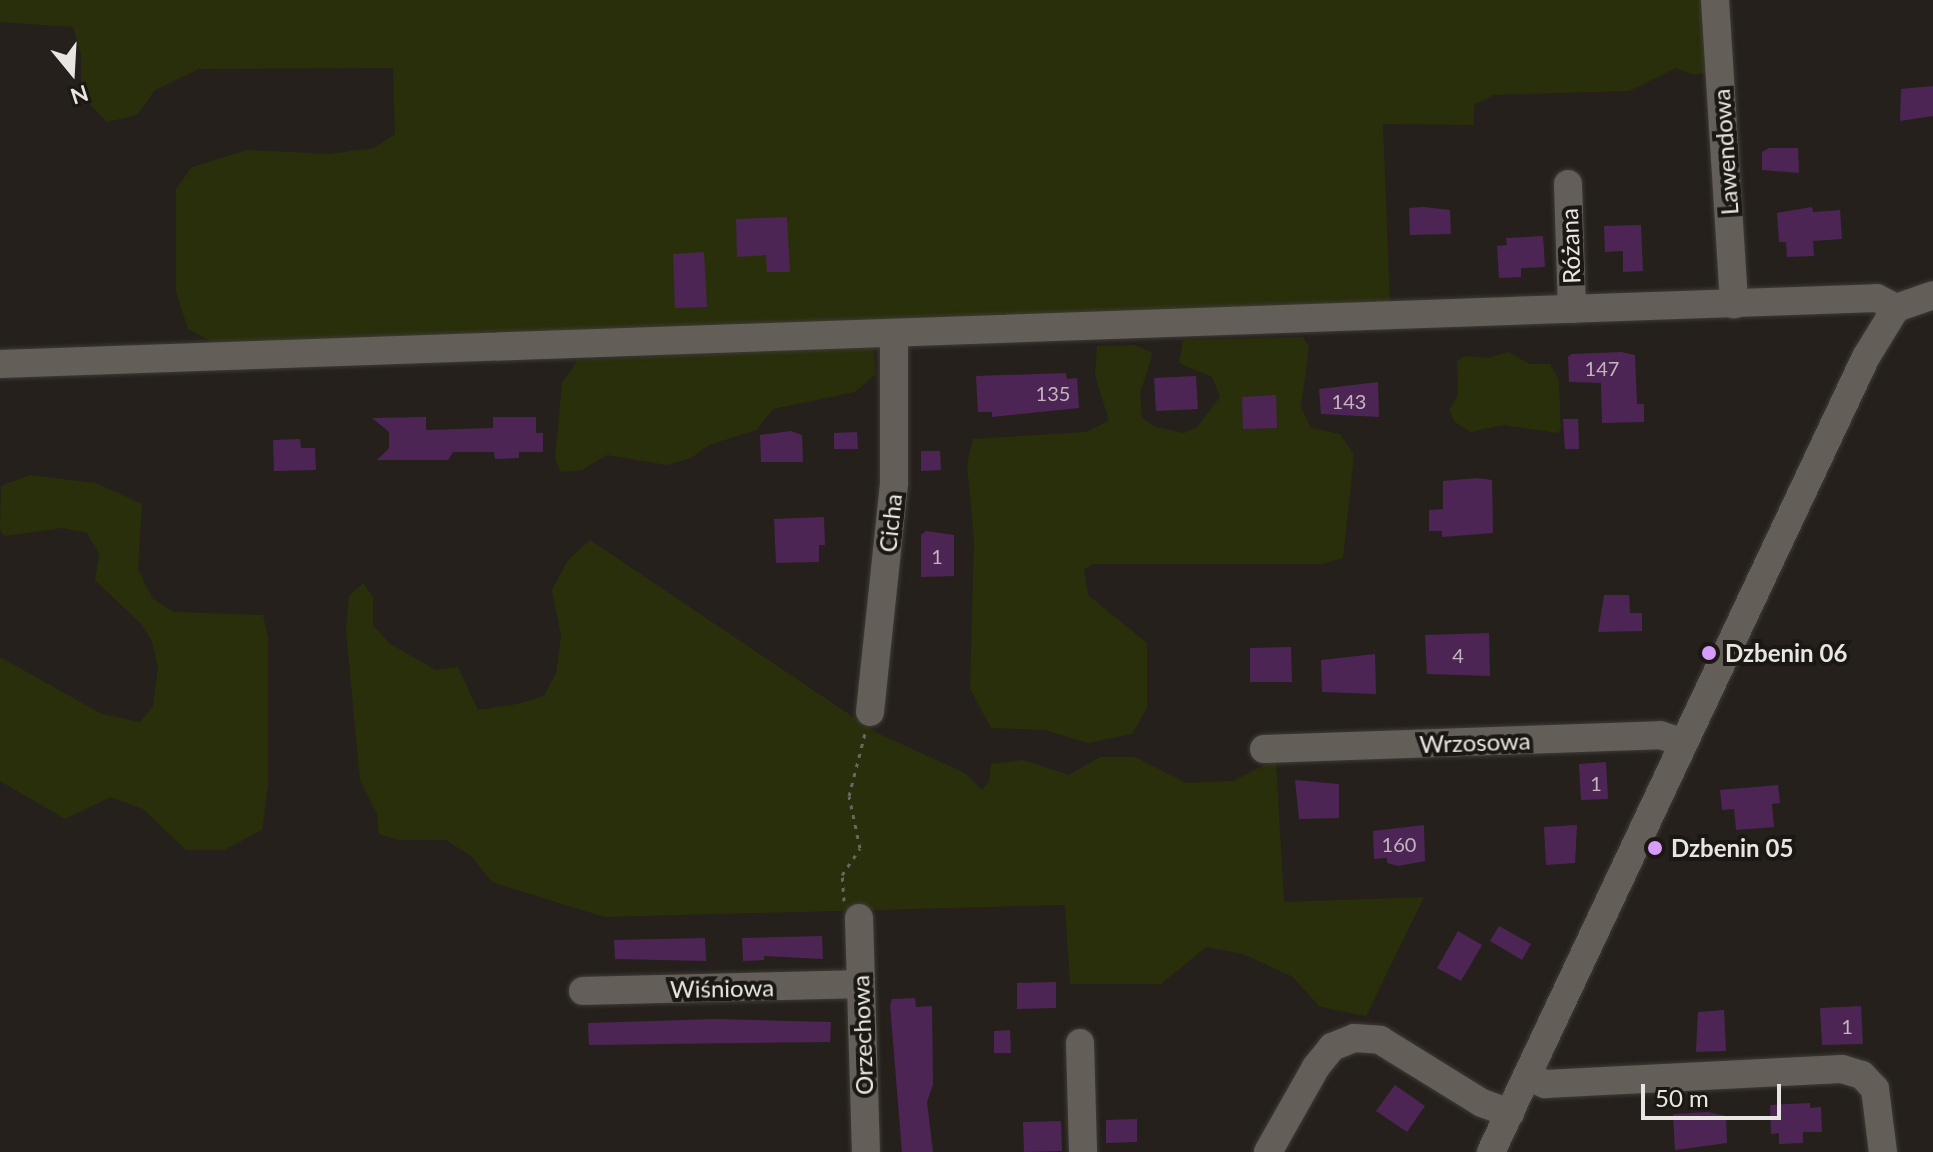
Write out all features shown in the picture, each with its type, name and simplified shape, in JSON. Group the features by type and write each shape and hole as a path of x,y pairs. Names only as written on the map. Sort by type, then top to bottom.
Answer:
{"street":[{"name":"Lawendowa","path":"1715,0 1734,304"},
{"name":"Różana","path":"1568,184 1572,309"},
{"path":"1491,1152 1866,357 1896,308 1933,295"},
{"path":"0,364 1877,298 1896,308"},
{"name":"Cicha","path":"870,712 894,482 894,334"},
{"name":"Wrzosowa","path":"1264,749 1660,735 1684,743"},
{"name":"Orzechowa","path":"852,910 861,984 866,1152"},
{"name":"Wiśniowa","path":"583,991 861,984"},
{"path":"1268,1152 1316,1067 1332,1047 1354,1038 1380,1040 1482,1103 1510,1113"},
{"path":"1080,1043 1083,1152"},
{"path":"1527,1076 1545,1084 1842,1069 1862,1075 1875,1089 1883,1152"}],"path":[{"path":"852,910 842,875 860,848 851,782 870,712"}],"green space":[{"path":"0,0 1702,0 1707,72 1695,75 1676,68 1629,91 1494,95 1474,105 1474,125 1383,124 1390,305 214,343 188,329 176,292 176,189 192,167 247,150 329,154 374,148 395,134 393,68 199,69 155,90 137,115 107,122 81,95 81,55 73,27 0,22"},
{"path":"1303,337 1309,347 1301,407 1311,428 1340,434 1354,455 1343,558 1322,564 1092,564 1084,570 1088,595 1147,643 1147,708 1132,734 1088,743 1045,730 991,728 970,689 974,540 967,464 973,439 1086,432 1109,421 1095,375 1097,346 1135,345 1153,353 1140,393 1142,418 1155,427 1184,433 1197,427 1220,397 1212,377 1179,363 1183,340"},
{"path":"873,346 876,374 855,392 773,409 756,430 709,445 691,458 667,465 607,455 582,470 561,472 555,459 562,383 578,360"},
{"path":"1508,352 1530,364 1550,364 1559,380 1561,430 1556,433 1504,425 1470,432 1455,422 1449,410 1458,394 1457,362 1464,356 1489,358"},
{"path":"30,475 96,483 142,504 138,569 153,599 174,612 263,615 268,638 268,786 262,830 224,850 186,850 143,809 111,797 65,819 0,781 0,657 102,714 140,722 153,706 158,668 152,641 141,624 95,580 99,554 87,533 63,528 4,536 0,530 1,486"},
{"path":"590,540 877,733 965,773 982,790 989,782 991,764 1023,760 1069,775 1100,757 1135,757 1186,783 1233,781 1276,759 1284,902 1424,897 1366,1016 1320,1007 1293,977 1243,954 1206,947 1161,984 1070,984 1065,905 604,917 492,882 471,856 446,840 399,840 379,834 377,814 360,780 346,631 349,596 363,583 373,597 373,625 390,644 436,670 458,667 478,710 517,704 544,696 556,673 561,636 552,590 568,560"}],"building":[{"path":"1933,86 1933,116 1900,121 1901,89"},
{"path":"1769,148 1798,148 1799,173 1762,170 1762,152"},
{"path":"1812,207 1813,212 1840,210 1842,239 1813,241 1814,256 1787,257 1786,242 1779,242 1777,213"},
{"path":"1409,208 1450,210 1451,234 1410,235"},
{"path":"787,217 790,272 767,272 766,255 737,257 736,219"},
{"path":"1641,225 1643,271 1623,272 1623,251 1605,252 1604,226"},
{"path":"1543,236 1545,267 1521,268 1521,277 1499,278 1497,246 1507,245 1506,238"},
{"path":"704,252 707,307 675,308 673,254"},
{"path":"1621,352 1635,355 1637,404 1644,404 1644,422 1602,423 1601,383 1569,382 1568,357 1572,354"},
{"path":"1066,373 1067,379 1077,378 1079,408 992,417 992,412 978,412 976,376"},
{"path":"1196,376 1198,409 1156,411 1154,378"},
{"path":"1378,382 1379,417 1321,414 1319,389"},
{"path":"1276,395 1277,428 1243,429 1242,397"},
{"path":"426,417 426,430 493,428 493,417 536,417 536,433 543,433 543,452 519,452 519,458 495,459 494,452 453,452 448,460 377,460 389,448 389,432 372,418"},
{"path":"1563,419 1578,419 1579,449 1565,449"},
{"path":"791,431 802,435 803,462 761,462 760,435"},
{"path":"857,432 858,449 834,449 834,433"},
{"path":"300,439 301,448 315,448 316,470 274,471 273,440"},
{"path":"921,451 940,451 941,470 921,471"},
{"path":"1492,480 1493,533 1442,537 1442,531 1429,531 1429,510 1443,509 1443,481"},
{"path":"824,517 825,545 819,545 819,562 776,563 774,519"},
{"path":"926,531 954,535 954,576 921,577 921,535"},
{"path":"1604,595 1629,595 1630,613 1642,613 1642,631 1598,632"},
{"path":"1489,633 1490,676 1427,674 1425,635"},
{"path":"1291,647 1292,682 1250,682 1250,648"},
{"path":"1375,654 1376,694 1322,692 1321,660"},
{"path":"1606,762 1608,799 1581,800 1579,764"},
{"path":"1295,780 1339,784 1339,818 1299,819"},
{"path":"1778,785 1780,803 1772,804 1774,827 1736,830 1734,809 1722,810 1720,790"},
{"path":"1424,825 1425,861 1398,866 1387,863 1387,858 1374,859 1373,831"},
{"path":"1577,825 1575,863 1546,865 1544,827"},
{"path":"1499,926 1531,944 1522,960 1490,941"},
{"path":"1458,931 1482,945 1461,981 1437,968"},
{"path":"822,936 823,959 764,956 764,960 743,961 742,938"},
{"path":"705,938 706,961 615,959 614,940"},
{"path":"1056,982 1056,1008 1017,1009 1017,983"},
{"path":"915,998 916,1007 932,1006 933,1084 927,1102 933,1152 902,1152 890,1005 892,999"},
{"path":"1861,1006 1863,1044 1822,1045 1820,1008"},
{"path":"1724,1010 1726,1051 1696,1052 1698,1012"},
{"path":"715,1019 831,1022 830,1042 589,1045 588,1023"},
{"path":"1010,1030 1011,1053 994,1053 994,1031"},
{"path":"1395,1085 1425,1106 1407,1132 1376,1111"},
{"path":"1810,1103 1810,1108 1821,1107 1822,1132 1803,1132 1803,1143 1779,1144 1779,1133 1771,1134 1770,1105"},
{"path":"1708,1112 1726,1116 1727,1143 1675,1150 1673,1114"},
{"path":"1137,1119 1137,1142 1106,1143 1106,1120"},
{"path":"1061,1121 1062,1151 1024,1152 1023,1122"}],"place":[{"name":"Dzbenin 06","path":"1709,653"},
{"name":"Dzbenin 05","path":"1655,848"}]}
